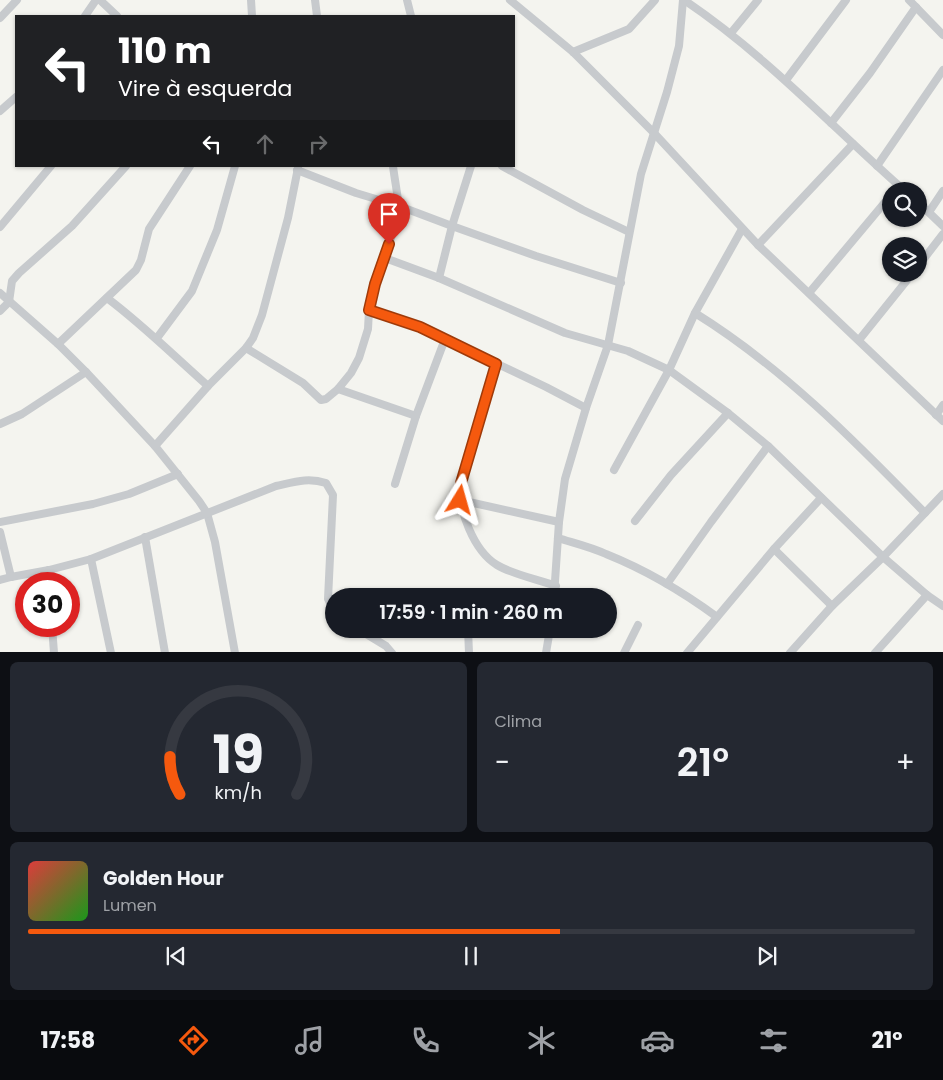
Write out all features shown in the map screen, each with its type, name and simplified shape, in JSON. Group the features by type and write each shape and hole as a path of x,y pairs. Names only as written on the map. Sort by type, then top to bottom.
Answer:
{"street":[{"path":"0,18 17,0"},
{"path":"87,15 98,0 116,15"},
{"path":"251,0 252,15"},
{"path":"314,0 317,15"},
{"path":"407,0 411,15"},
{"path":"510,0 574,52 654,133 758,245 943,421"},
{"path":"574,52 629,29 655,0"},
{"path":"496,364 461,483 460,500 465,521 485,554 495,564 556,586 559,522 565,480 586,408 608,344 641,174 667,92 679,46 683,0 731,33 786,80 893,182"},
{"path":"731,33 758,0"},
{"path":"786,80 846,0"},
{"path":"909,0 943,34"},
{"path":"831,123 870,73 916,7"},
{"path":"877,166 943,70"},
{"path":"0,111 15,98"},
{"path":"758,245 853,144"},
{"path":"0,227 50,167"},
{"path":"0,311 9,302 12,281 18,273 72,226 125,167"},
{"path":"58,344 136,270 141,260 149,229 189,167"},
{"path":"157,338 192,291 217,230 235,167"},
{"path":"246,348 303,383 321,400 326,399 338,389 351,373 364,346 375,284 399,215 393,167"},
{"path":"439,278 452,226 471,167"},
{"path":"504,167 583,210 629,232"},
{"path":"154,446 208,386 246,348 253,338 262,315 288,218 297,168 356,193 399,206 452,226 621,283"},
{"path":"943,191 929,212 943,226"},
{"path":"809,293 882,206"},
{"path":"614,470 670,370 696,313 742,228"},
{"path":"927,255 943,234"},
{"path":"385,258 439,278 565,332 628,351 670,370 728,413 768,446 883,557 927,595 942,605"},
{"path":"859,340 906,282"},
{"path":"0,293 58,344 86,372 194,493 206,513 215,542 235,652"},
{"path":"107,298 157,338 208,386"},
{"path":"369,310 420,327 586,408"},
{"path":"696,313 742,344 803,394 925,513"},
{"path":"395,484 416,416 445,339"},
{"path":"0,424 22,414 86,372"},
{"path":"338,389 416,416"},
{"path":"936,414 943,405"},
{"path":"635,521 671,475 728,413"},
{"path":"667,584 710,522 768,446"},
{"path":"0,522 92,504 129,494 178,474"},
{"path":"0,580 10,576 49,570 91,559 276,486 306,479 326,483 334,494 329,588"},
{"path":"790,652 832,606 883,557 943,494"},
{"path":"687,652 774,549 821,498"},
{"path":"460,500 559,522"},
{"path":"0,532 10,576"},
{"path":"145,537 165,652"},
{"path":"558,538 605,553 667,584 691,598 717,617"},
{"path":"774,549 832,606"},
{"path":"91,559 110,652"},
{"path":"875,652 927,595"},
{"path":"624,652 638,625"},
{"path":"53,637 54,652"},
{"path":"373,638 392,652"},
{"path":"468,638 469,652"},
{"path":"546,652 548,638"}],"route":[{"path":"389,244 375,284 369,310 420,327 496,364 461,483 460,500"}]}
